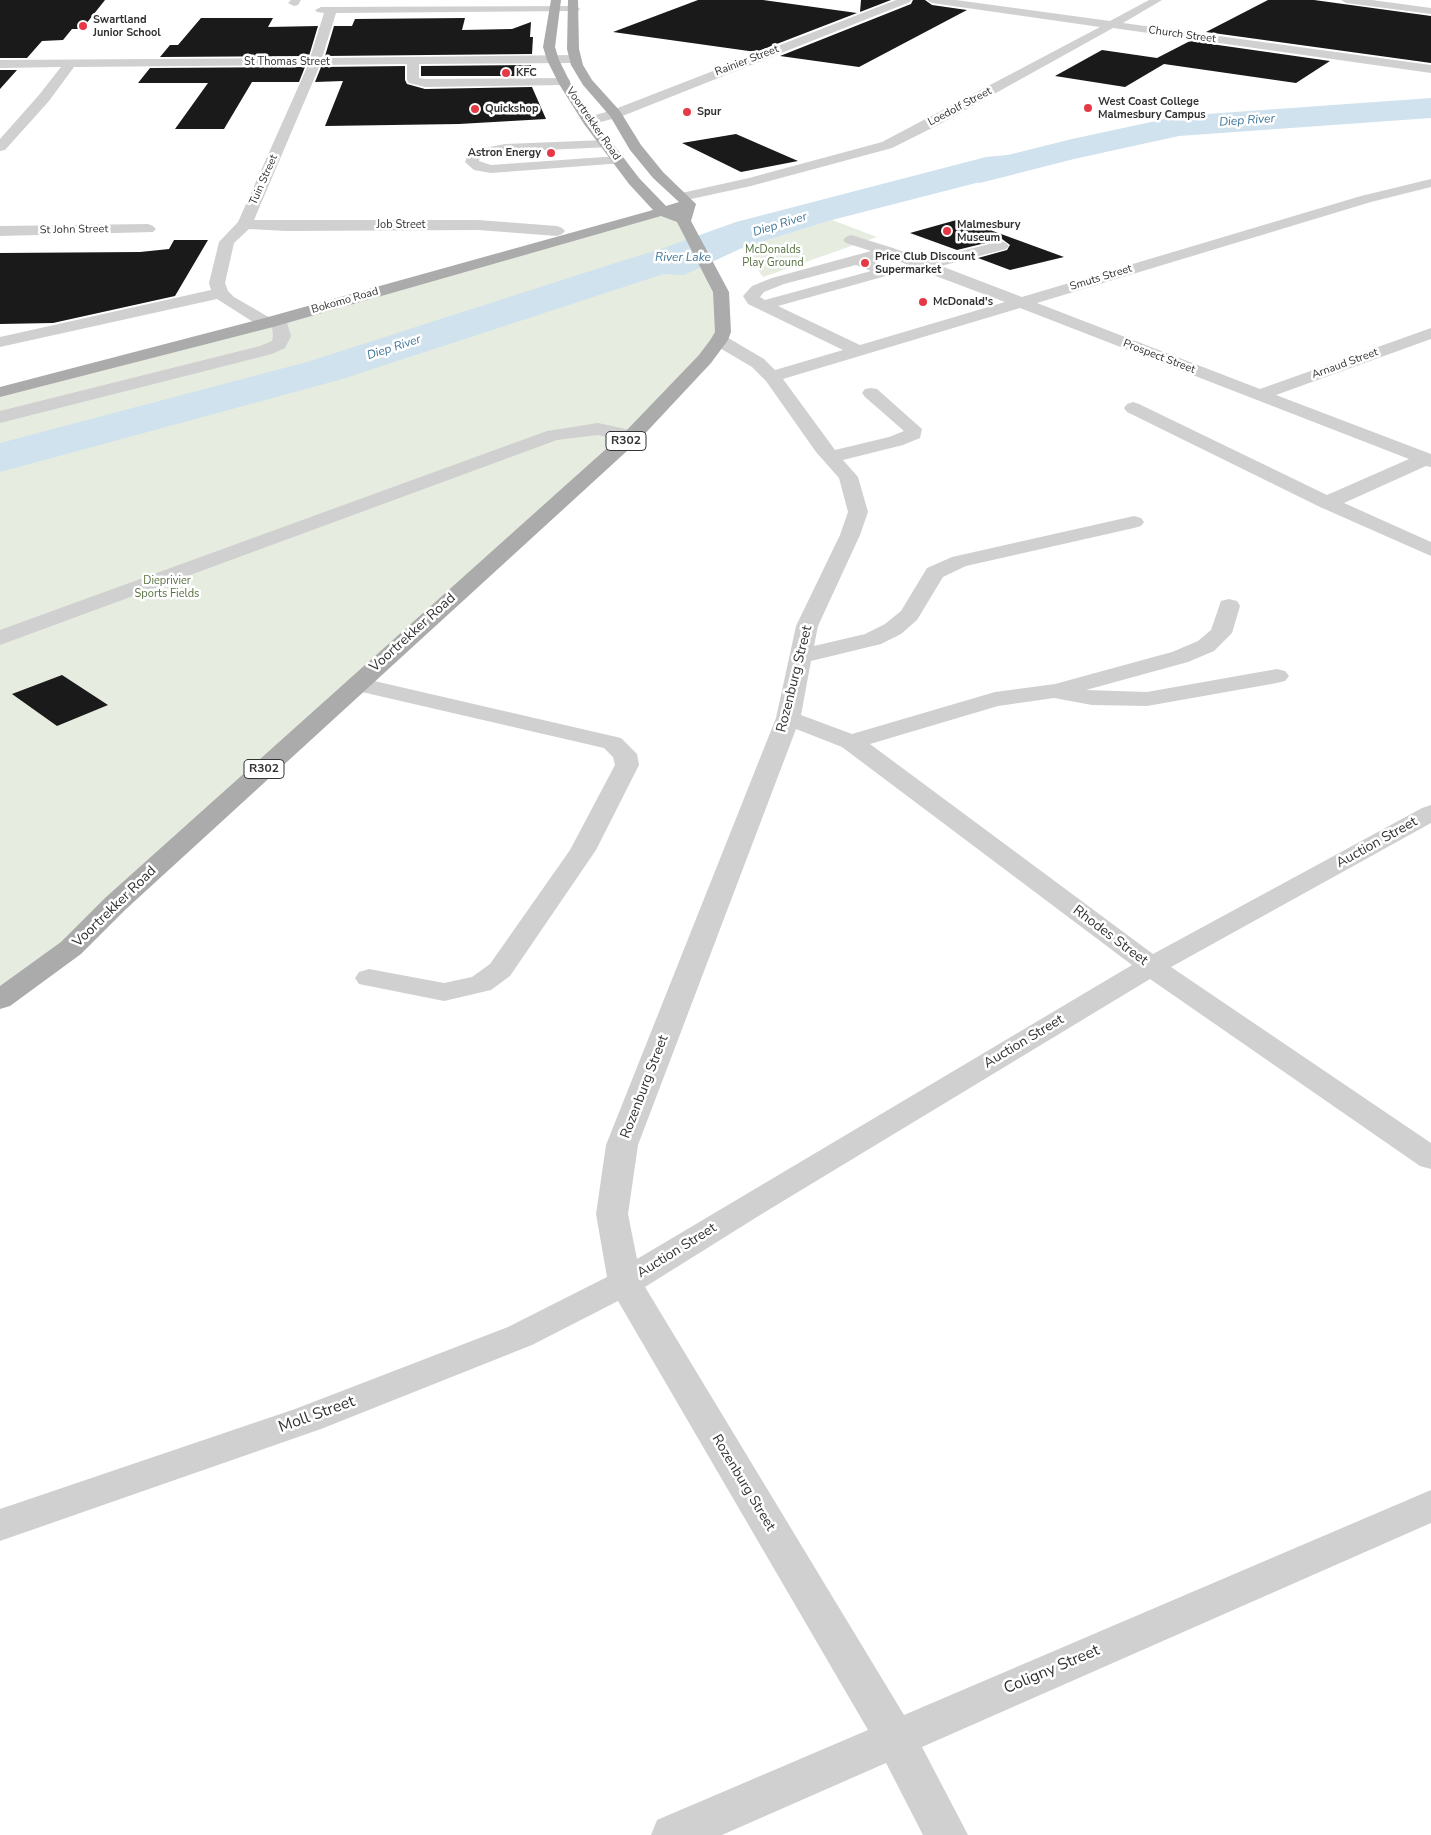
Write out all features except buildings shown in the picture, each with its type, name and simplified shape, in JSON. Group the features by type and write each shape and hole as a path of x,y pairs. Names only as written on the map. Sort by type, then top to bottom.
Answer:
{"main road":[{"name":"Voortrekker Road","path":"573,4 575,59 587,82 615,114 635,147 658,174 686,200"},
{"name":"Voortrekker Road","path":"0,1000 71,948 115,904 632,436 705,359 719,340 723,332 721,292 686,226 659,208 605,144 588,121 553,60 550,47 556,5"},
{"name":"Bokomo Road","path":"0,392 686,200"},
{"path":"686,200 686,226"},
{"name":"Bokomo Road","path":"322,292 558,231 659,208"},
{"path":"227,316 246,311"},
{"path":"0,375 47,363"}],"street":[{"name":"Rainier Street","path":"588,121 615,114 906,0"},
{"name":"Church Street","path":"932,0 1431,69"},
{"name":"Loedolf Street","path":"686,200 746,186 751,182 888,145 1157,0"},
{"path":"1346,0 1431,11"},
{"path":"556,5 573,4"},
{"name":"Tuin Street","path":"220,293 217,284 227,242 244,224 315,62 326,10 556,5"},
{"name":"St Thomas Street","path":"0,64 575,59"},
{"path":"413,61 413,80 416,82 455,84 564,81"},
{"path":"0,147 44,98 71,63"},
{"path":"605,144 505,148 474,154 472,162 479,167 491,169 618,160"},
{"name":"Smuts Street","path":"772,377 1366,199 1431,183"},
{"name":"Job Street","path":"244,224 286,226 478,225 558,231"},
{"path":"227,242 248,234 286,226"},
{"name":"St John Street","path":"0,231 148,229"},
{"name":"Prospect Street","path":"851,240 888,251 1428,460"},
{"path":"923,266 1001,246"},
{"path":"857,350 754,301 751,296 758,289 778,282 888,251"},
{"path":"764,305 880,273 881,271 878,268 856,259"},
{"path":"0,342 220,293 246,311 270,316 282,336 279,344 266,350 0,417"},
{"name":"Arnaud Street","path":"1259,396 1431,333"},
{"name":"Rozenburg Street","path":"719,340 758,363 772,377 848,477 858,512 850,535 807,626 788,718 622,1145 612,1214 625,1284 895,1738 946,1835"},
{"path":"831,457 896,441 913,434 913,429 871,393"},
{"path":"1133,408 1327,503 1431,550"},
{"path":"0,638 554,435 598,429 632,436"},
{"path":"1327,503 1428,460"},
{"path":"802,656 873,639 893,628 909,614 935,572 959,561 1134,522"},
{"path":"851,742 995,699 1054,691 1180,657 1206,646 1221,633 1229,606"},
{"path":"1054,691 1092,698 1147,699 1277,676"},
{"path":"357,684 612,743 625,754 627,765 583,850 500,970 481,984 444,992 369,978"},
{"name":"Rhodes Street","path":"788,718 851,742 1151,966 1431,1158"},
{"name":"Auction Street","path":"625,1284 753,1204 1151,966 1431,813"},
{"name":"Moll Street","path":"0,1525 308,1419 520,1336 625,1284"},
{"name":"Coligny Street","path":"673,1835 1431,1506"}],"green space":[{"name":"Dieprivier Sports Fields","path":"663,212 684,221 724,314 705,359 0,1000 0,392"},
{"name":"McDonalds Play Ground","path":"832,220 877,237 763,277 742,248"}],"water":[{"name":"River Lake","path":"1072,149 1050,164 832,220 742,248 684,275 626,272 647,254 736,222 986,157"}],"waterway":[{"name":"Diep River","path":"980,172 1072,149 1179,126 1431,108"},
{"name":"Diep River","path":"0,458 323,371 717,244"}],"place":[{"name":"Swartland Junior School","path":"83,26"},
{"name":"KFC","path":"506,73"},
{"name":"West Coast College Malmesbury Campus","path":"1088,108"},
{"name":"Quickshop","path":"475,109"},
{"name":"Spur","path":"687,112"},
{"name":"Astron Energy","path":"551,153"},
{"name":"Malmesbury Museum","path":"947,231"},
{"name":"Price Club Discount Supermarket","path":"865,263"},
{"name":"McDonald's","path":"923,302"}]}
